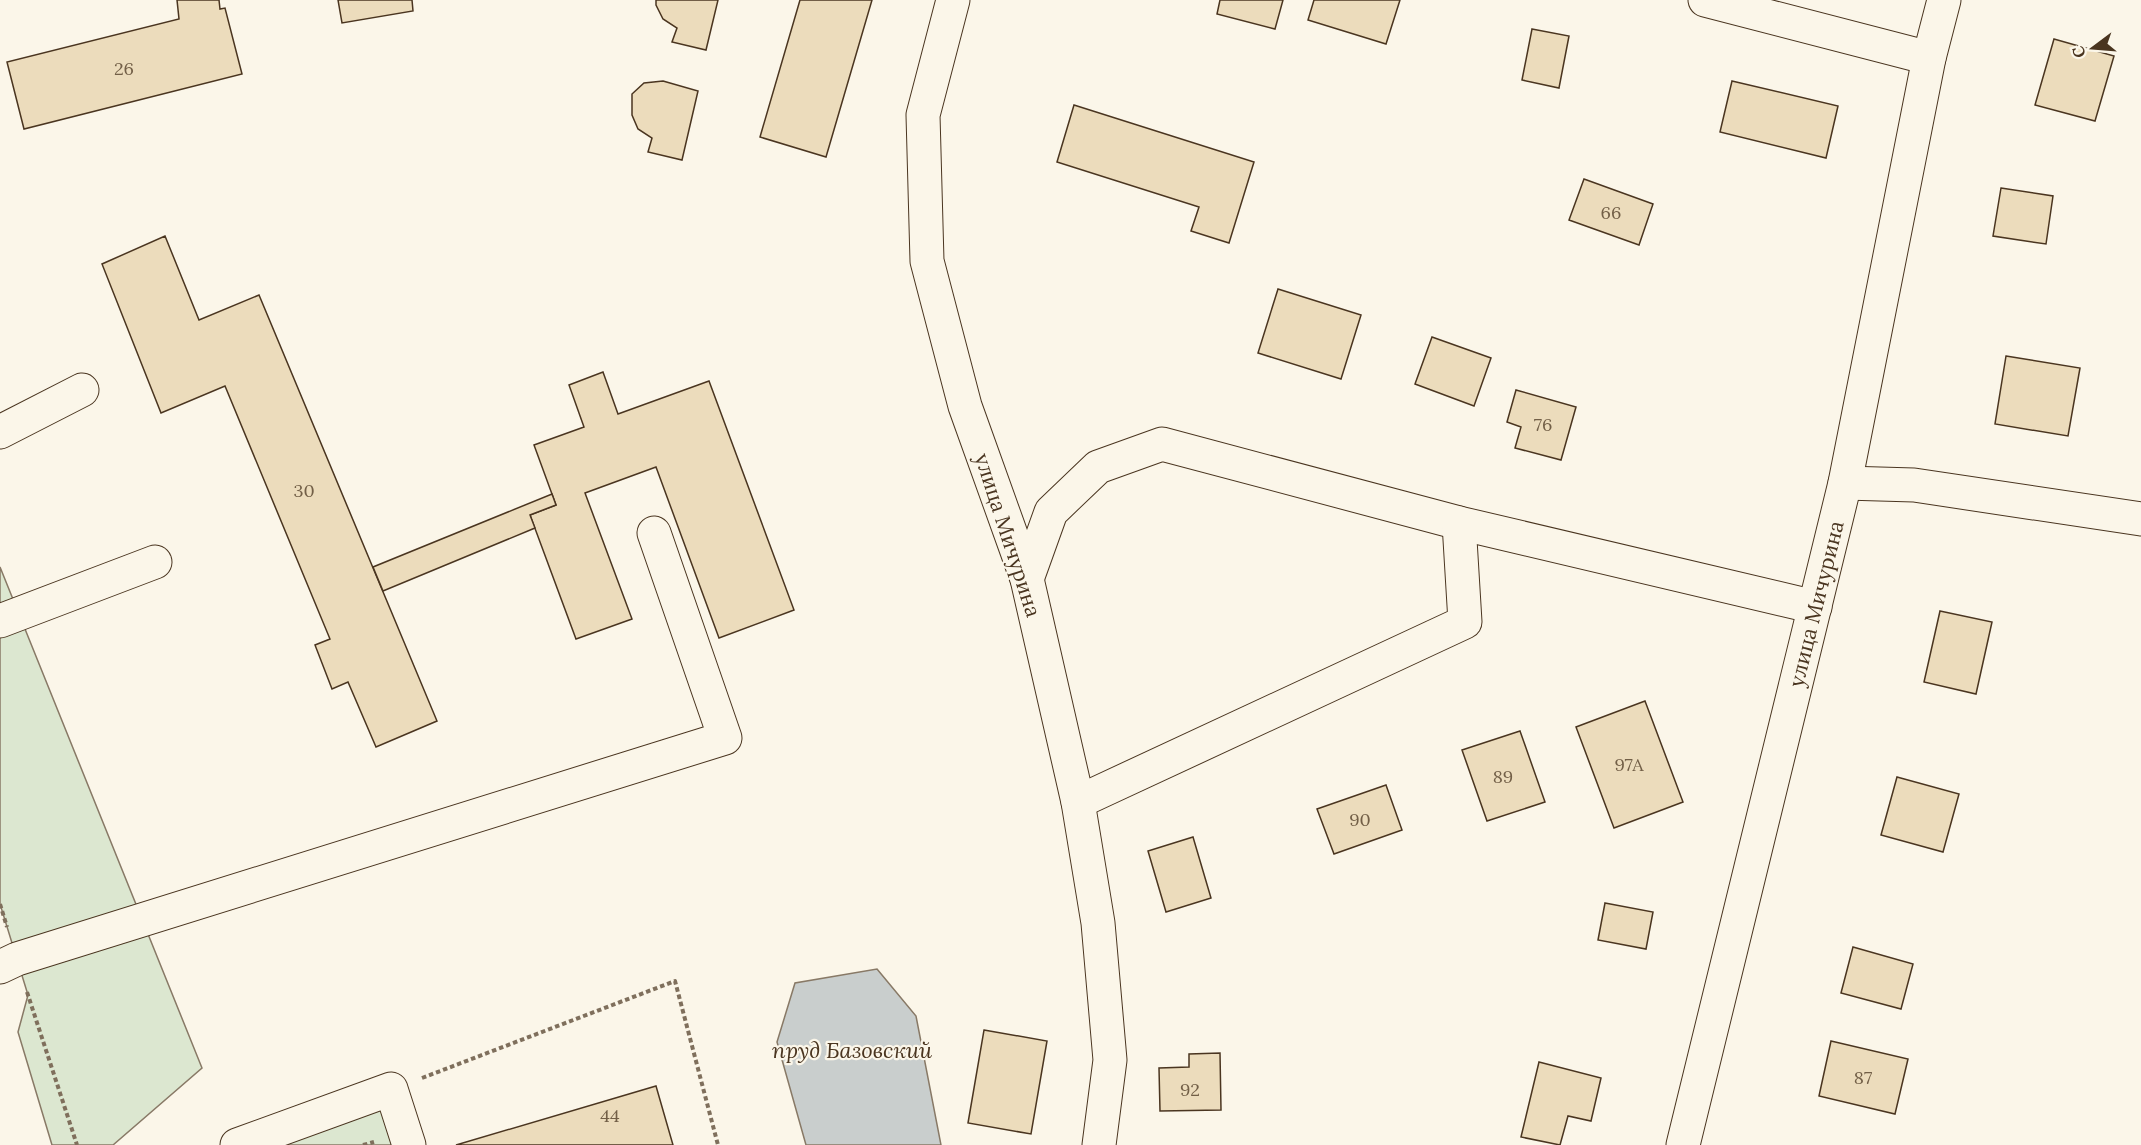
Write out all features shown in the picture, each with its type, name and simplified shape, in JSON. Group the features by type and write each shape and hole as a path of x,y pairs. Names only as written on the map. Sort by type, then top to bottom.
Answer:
{"street":[{"name":"улица Мичурина","path":"953,0 923,115 927,261 965,406 1026,579 1078,802 1098,923 1110,1060 1099,1145"},
{"path":"1705,0 1929,58"},
{"name":"улица Мичурина","path":"1683,1145 1845,483 1929,58 1944,0"},
{"path":"0,432 82,390"},
{"path":"1026,579 1051,512 1098,467 1162,444 1459,523 1815,607"},
{"path":"1845,483 1914,485 2141,519"},
{"path":"1078,802 1465,622 1459,523"},
{"path":"8,963 724,738 654,533"},
{"path":"0,621 155,562"},
{"path":"237,1145 391,1089 409,1145"}],"path":[{"path":"0,904 8,963 77,1145"},
{"path":"391,1089 675,981 718,1145"}],"green space":[{"path":"0,567 202,1068 113,1145 52,1145 18,1032 28,995 0,904"},
{"path":"391,1089 409,1145 260,1145"}],"water":[{"name":"пруд Базовский","path":"877,969 916,1016 941,1145 806,1145 777,1042 795,983"}],"building":[{"path":"177,0 219,0 220,9 225,8 242,74 24,129 7,62 179,19"},
{"path":"338,0 412,0 413,11 342,23"},
{"path":"656,0 718,0 706,50 672,42 677,28 663,19"},
{"path":"800,0 872,0 826,157 760,137"},
{"path":"1220,0 1283,0 1275,29 1217,14"},
{"path":"1314,0 1400,0 1386,44 1308,20"},
{"path":"1532,29 1569,36 1559,88 1522,80"},
{"path":"2054,39 2114,56 2095,121 2035,105"},
{"path":"663,81 698,91 682,160 648,152 652,138 638,129 632,115 632,94 644,83"},
{"path":"1732,81 1838,106 1826,158 1720,132"},
{"path":"1074,105 1254,162 1229,243 1191,231 1199,207 1057,162"},
{"path":"1584,179 1653,204 1639,245 1569,220"},
{"path":"2001,188 2053,196 2046,244 1993,236"},
{"path":"165,236 199,320 259,295 437,721 376,747 348,682 332,689 315,645 330,639 225,386 161,413 102,264"},
{"path":"1278,289 1361,315 1341,379 1258,353"},
{"path":"1432,337 1491,358 1474,406 1415,384"},
{"path":"2006,356 2080,368 2068,436 1995,424"},
{"path":"603,372 618,414 709,381 794,610 719,638 656,467 585,493 632,619 576,639 530,515 556,505 534,445 584,427 569,385"},
{"path":"1516,390 1576,407 1561,460 1515,448 1521,427 1507,422"},
{"path":"552,494 556,505 530,515 535,528 383,591 373,567"},
{"path":"1940,611 1992,622 1976,694 1924,682"},
{"path":"1645,701 1683,802 1614,828 1576,727"},
{"path":"1520,731 1545,802 1487,821 1462,750"},
{"path":"1897,777 1959,794 1943,852 1881,835"},
{"path":"1386,785 1402,830 1334,854 1317,809"},
{"path":"1193,837 1211,898 1166,912 1148,851"},
{"path":"1605,903 1653,912 1646,949 1598,940"},
{"path":"1853,947 1913,964 1901,1009 1841,993"},
{"path":"984,1030 1047,1041 1031,1134 968,1123"},
{"path":"1831,1041 1908,1059 1895,1114 1819,1096"},
{"path":"1220,1053 1221,1110 1160,1111 1159,1068 1189,1067 1189,1054"},
{"path":"1539,1062 1601,1078 1591,1121 1568,1116 1560,1145 1521,1137"},
{"path":"656,1086 673,1145 456,1145"}]}
